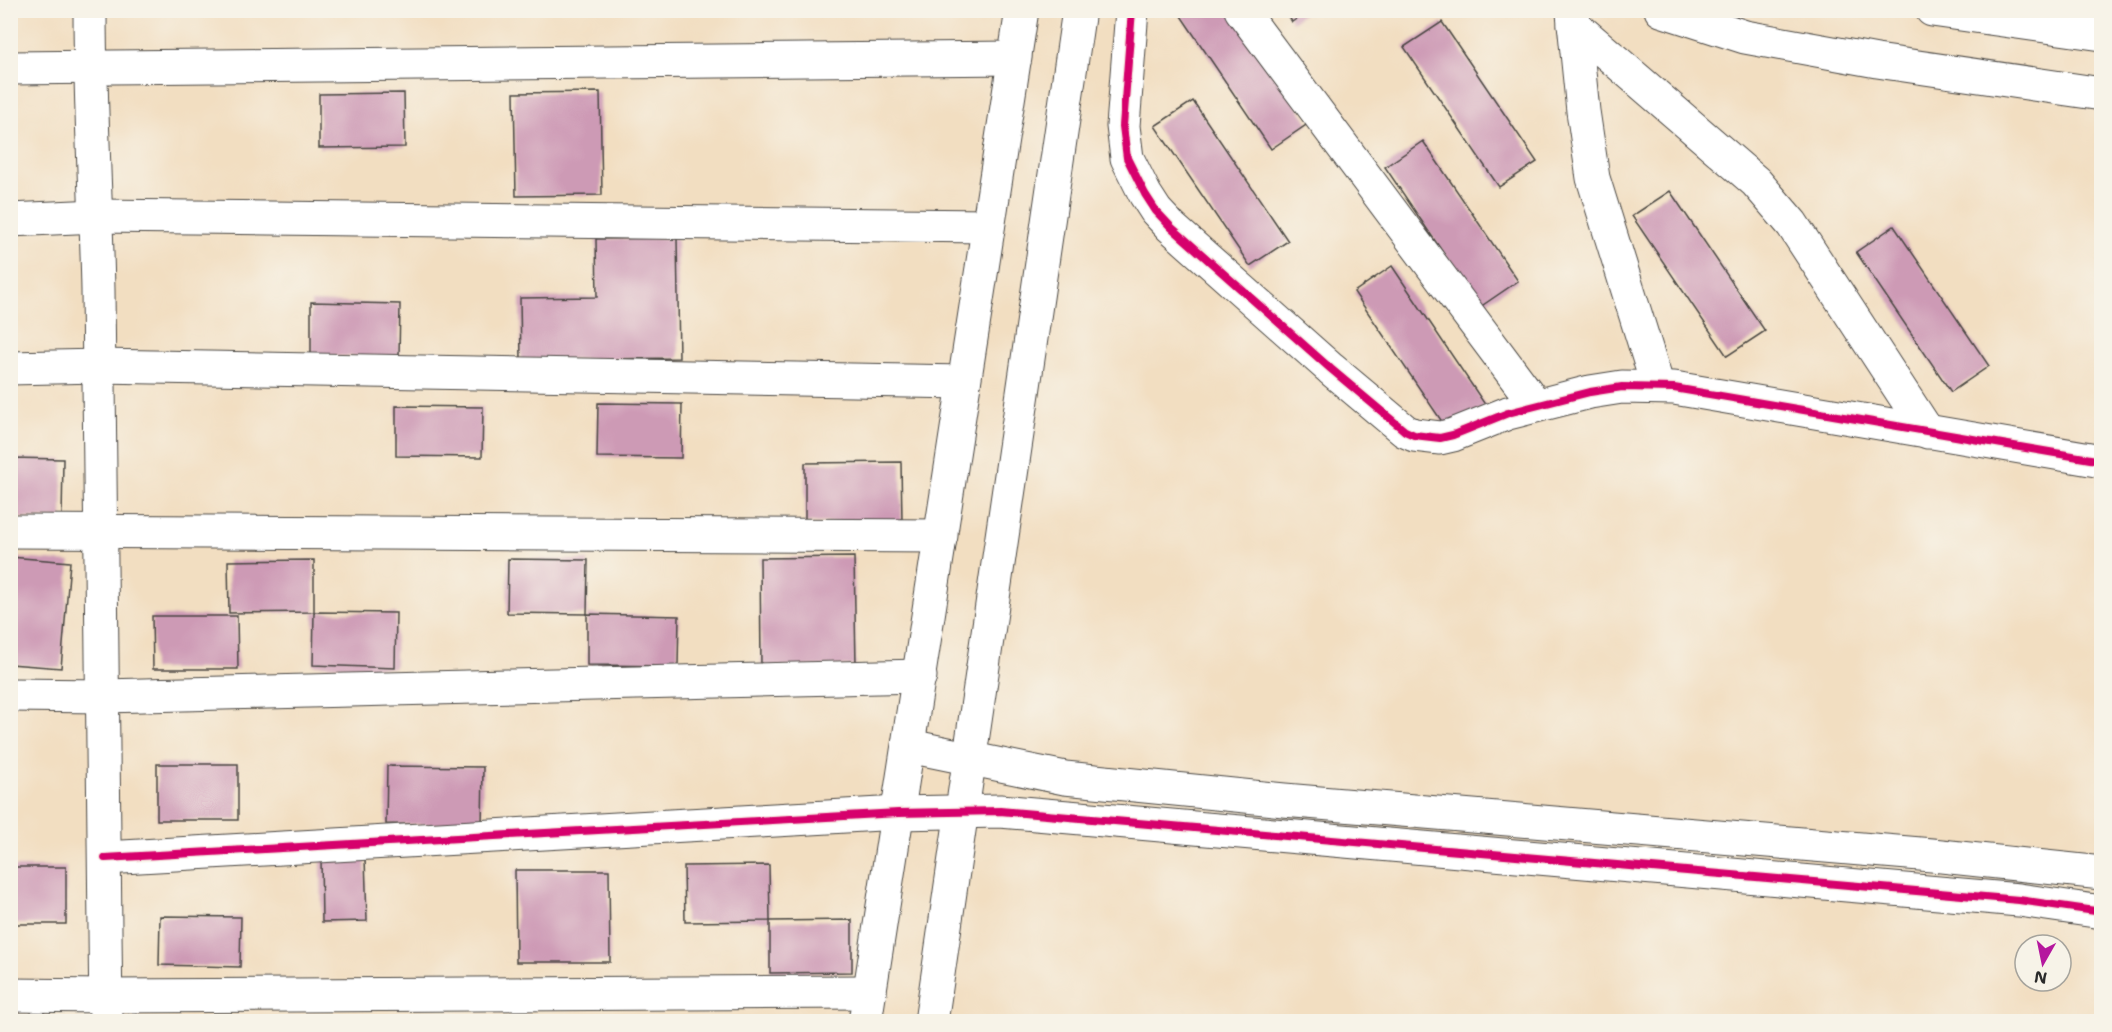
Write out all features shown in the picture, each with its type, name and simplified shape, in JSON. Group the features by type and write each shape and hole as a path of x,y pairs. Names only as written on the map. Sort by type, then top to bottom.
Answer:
{"street":[{"path":"90,10 90,67 97,216 106,1009"},
{"path":"10,994 106,1009 868,1007 1022,10"},
{"path":"931,1022 1079,10"},
{"path":"1132,10 1123,126 1127,158 1156,211 1331,369 1405,431 1422,437 1440,438 1536,405 1590,392 1622,387 1658,387 2102,461"},
{"path":"1240,10 1536,405"},
{"path":"1661,10 1746,37 1888,63 2102,94"},
{"path":"1932,10 2102,34"},
{"path":"1574,18 1583,111 1593,178 1658,387"},
{"path":"1574,18 1772,199 1792,224 1928,432"},
{"path":"10,68 1015,58"},
{"path":"10,220 97,216 988,226"},
{"path":"10,368 99,366 964,382"},
{"path":"10,531 941,536"},
{"path":"10,695 104,696 920,676"},
{"path":"909,746 1077,779 1308,802 1932,855 2102,873"},
{"path":"105,858 962,811 1043,814 2019,900 2102,912"}],"building":[{"path":"1177,10 1232,10 1309,123 1271,149"},
{"path":"1285,10 1309,10 1292,22"},
{"path":"1442,22 1537,162 1499,187 1404,47"},
{"path":"600,92 602,195 516,196 514,93"},
{"path":"404,93 405,147 319,148 319,94"},
{"path":"1193,101 1288,241 1250,266 1155,126"},
{"path":"1423,141 1518,281 1480,307 1385,167"},
{"path":"1670,191 1765,331 1727,356 1632,216"},
{"path":"1894,226 1989,366 1951,392 1856,252"},
{"path":"677,238 679,358 521,360 520,298 597,297 596,239"},
{"path":"1392,266 1486,406 1449,432 1354,292"},
{"path":"311,302 400,304 399,357 311,356"},
{"path":"598,403 682,404 681,458 597,457"},
{"path":"396,406 483,407 482,457 396,456"},
{"path":"10,458 63,459 62,519 10,518"},
{"path":"901,462 902,522 805,523 805,463"},
{"path":"10,557 70,562 61,668 10,664"},
{"path":"854,557 856,666 761,667 760,558"},
{"path":"508,559 588,560 587,614 507,613"},
{"path":"314,560 314,612 229,613 228,561"},
{"path":"314,612 396,613 395,668 313,665"},
{"path":"587,614 679,616 678,666 587,665"},
{"path":"152,616 237,616 238,669 153,669"},
{"path":"157,764 238,764 238,820 157,820"},
{"path":"387,766 483,767 482,825 386,824"},
{"path":"321,858 365,858 367,921 322,922"},
{"path":"769,865 770,921 685,922 684,866"},
{"path":"10,867 66,867 66,924 10,924"},
{"path":"515,870 609,870 610,962 516,962"},
{"path":"160,916 241,917 240,967 159,965"},
{"path":"852,920 852,972 770,973 770,921"}],"cycle path":[{"path":"1132,10 1123,126 1127,158 1156,211 1171,227 1331,369 1405,431 1414,435 1440,438 1508,413 1590,392 1622,387 1674,388 2102,461"},
{"path":"105,858 898,813 1000,811 2019,900 2102,912"}]}
